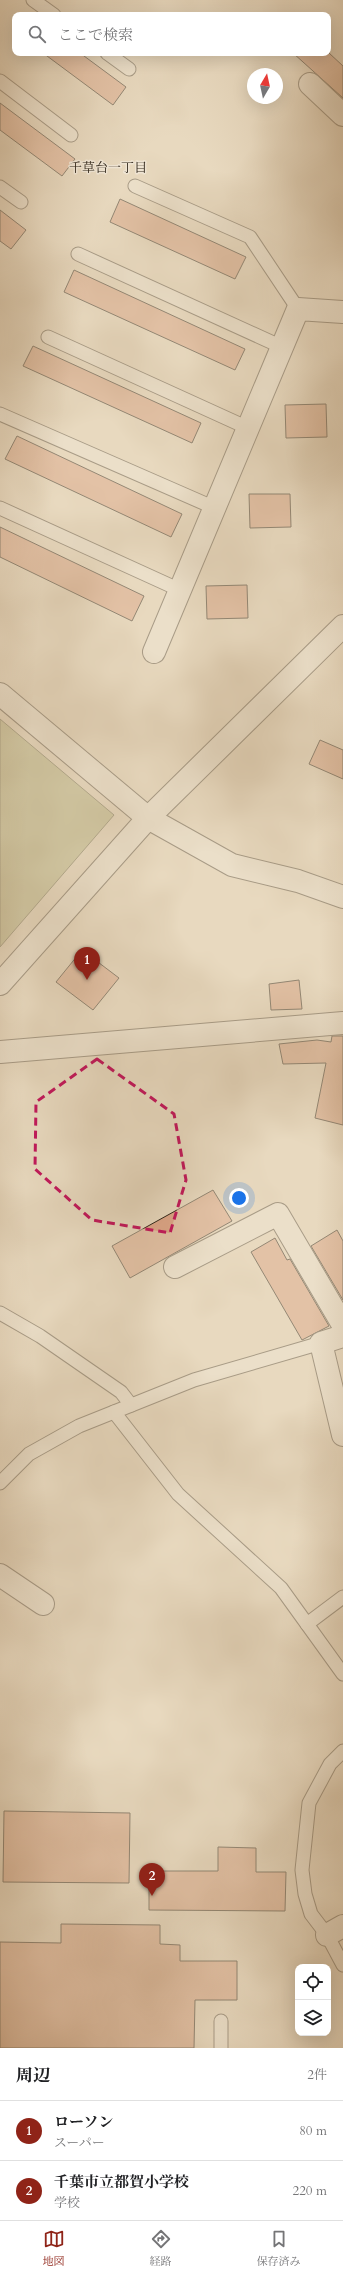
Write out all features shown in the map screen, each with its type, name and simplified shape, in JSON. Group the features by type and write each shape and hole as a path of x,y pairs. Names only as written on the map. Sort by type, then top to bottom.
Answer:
{"street":[{"path":"310,84 343,115"},
{"path":"154,652 298,309 343,312"},
{"path":"0,984 148,818 343,626"},
{"path":"0,694 148,818 232,865 298,881 343,897"},
{"path":"0,1052 343,1023"},
{"path":"175,1267 278,1214 343,1325"},
{"path":"343,1336 322,1343 343,1435"},
{"path":"0,1575 43,1604"}],"lane":[{"path":"33,0 50,12"},
{"path":"111,56 129,69"},
{"path":"0,81 71,135"},
{"path":"135,186 250,237 298,309"},
{"path":"0,187 22,202"},
{"path":"78,254 282,347"},
{"path":"48,337 248,428"},
{"path":"0,414 215,508"},
{"path":"0,508 180,590"},
{"path":"0,1313 40,1336 114,1388 131,1405"},
{"path":"0,1483 29,1454 79,1426 194,1380 322,1343"},
{"path":"114,1412 178,1494 281,1588 343,1674"},
{"path":"307,1624 343,1597"},
{"path":"343,1751 330,1764 309,1804 302,1870 305,1894 311,1914 335,1931 343,1965"},
{"path":"220,2022 222,2048"}],"highlighted area":[{"path":"97,1059 174,1114 186,1180 170,1233 92,1220 35,1169 36,1102"}],"shaded area":[{"path":"0,719 114,815 0,947"}],"building":[{"path":"331,55 343,66 343,98 296,56"},
{"path":"47,56 84,56 126,87 113,105"},
{"path":"0,103 75,159 62,176 0,130"},
{"path":"120,199 246,257 235,279 110,222"},
{"path":"0,210 26,230 11,249 0,241"},
{"path":"74,270 245,349 235,370 64,292"},
{"path":"33,346 201,423 192,443 23,366"},
{"path":"326,404 327,437 286,438 285,405"},
{"path":"17,436 182,514 171,537 5,459"},
{"path":"249,494 290,494 291,527 250,528"},
{"path":"0,527 144,596 132,621 0,557"},
{"path":"247,585 248,618 207,619 206,586"},
{"path":"320,740 343,750 343,779 309,764"},
{"path":"82,950 119,978 93,1010 56,982"},
{"path":"299,980 302,1009 271,1010 269,984"},
{"path":"332,1036 343,1036 343,1125 315,1118 326,1063 283,1064 279,1044 317,1040 331,1042"},
{"path":"213,1190 232,1221 130,1278 112,1246"},
{"path":"337,1230 343,1241 343,1300 311,1246"},
{"path":"275,1238 287,1260 290,1259 329,1326 302,1340 251,1252"},
{"path":"4,1811 130,1813 129,1883 3,1882"},
{"path":"218,1847 256,1848 256,1872 286,1872 285,1911 149,1910 149,1871 218,1871"},
{"path":"61,1924 160,1925 160,1944 180,1945 180,1961 237,1961 237,2000 195,2000 194,2048 0,2048 0,1942 61,1943"}],"place":[{"name":"ローソン","path":"87,980"},
{"name":"千葉市立都賀小学校","path":"152,1896"}],"district":[{"name":"千草台一丁目","path":"108,168"}]}
